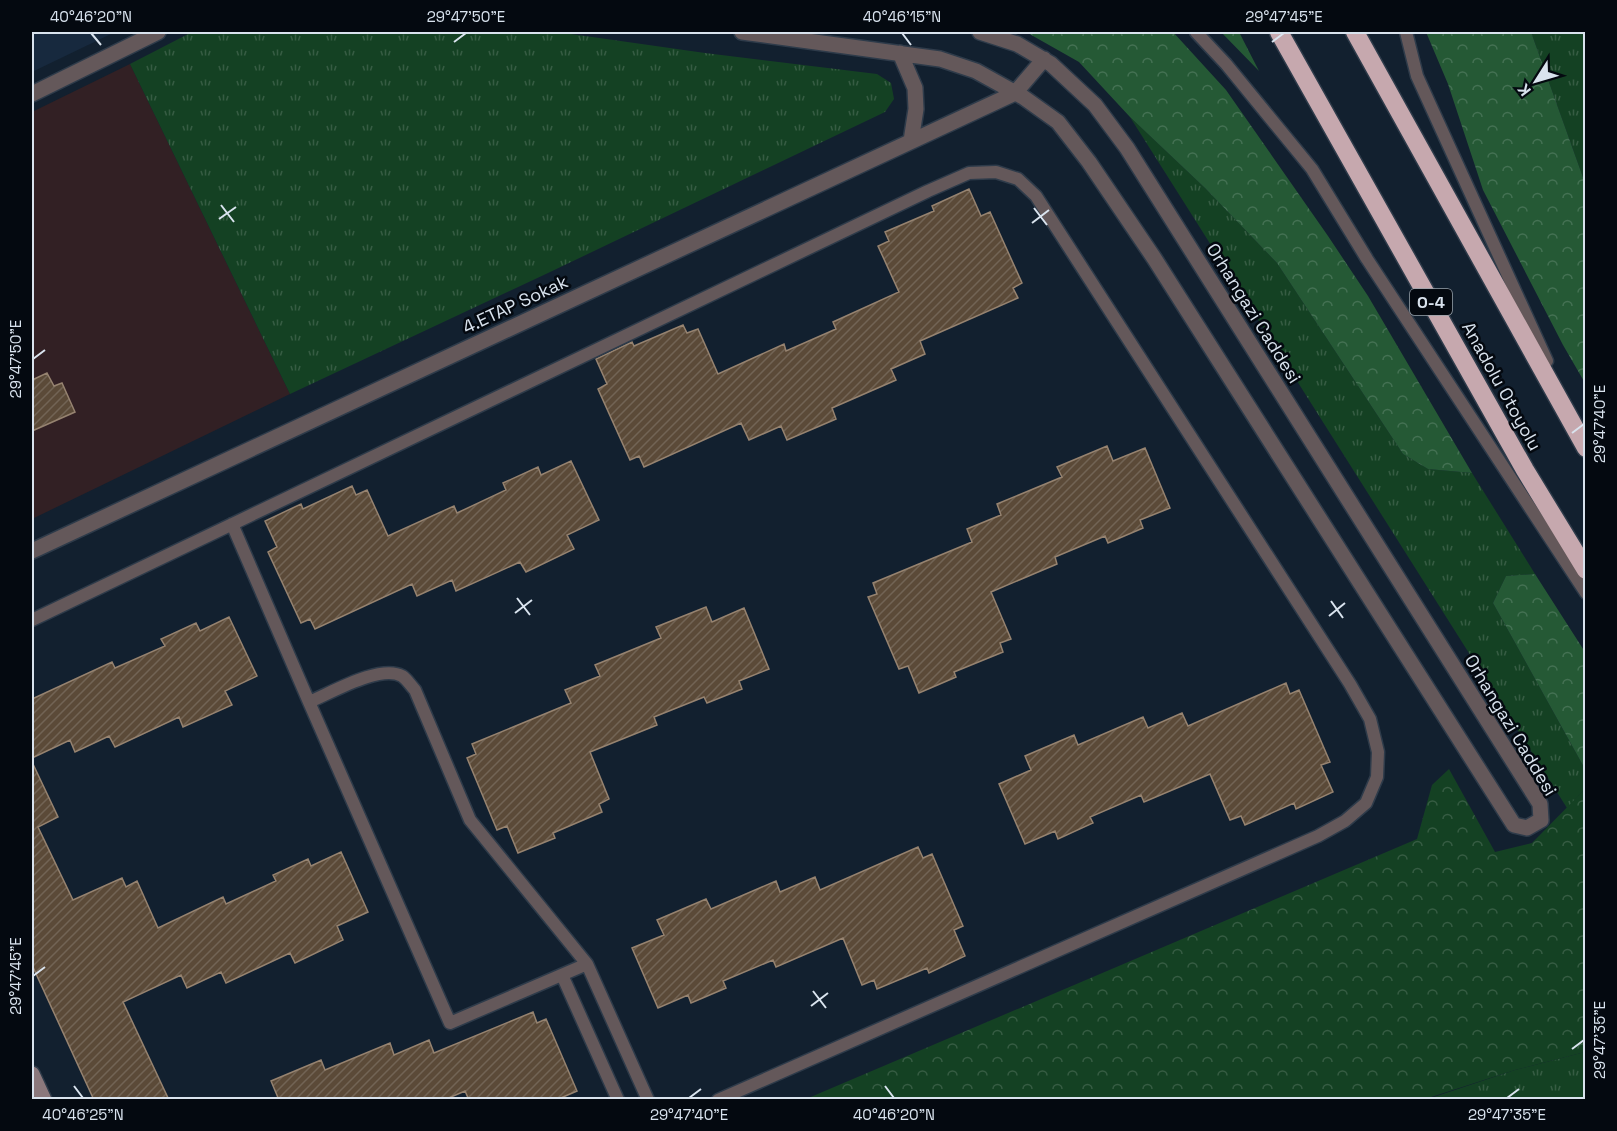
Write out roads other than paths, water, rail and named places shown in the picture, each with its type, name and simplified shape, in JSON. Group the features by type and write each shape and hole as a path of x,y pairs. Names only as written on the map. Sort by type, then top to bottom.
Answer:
{"highway":[{"name":"Anadolu Otoyolu","path":"1279,32 1525,470 1586,570"},
{"path":"1355,32 1586,447"}],"main road":[{"path":"32,1074 44,1100"}],"street":[{"path":"32,94 158,32"},
{"path":"742,32 940,59 976,71 1015,93 1044,59"},
{"name":"Orhangazi Caddesi","path":"980,32 1017,44 1044,59 1095,105 1127,148 1540,804 1541,820 1527,828 1514,825 1154,258 1058,122 1015,93"},
{"path":"900,53 915,88 916,109 911,141"},
{"name":"4.ETAP Sokak","path":"32,551 1015,93"}],"lane":[{"path":"1196,32 1226,64 1312,169 1367,259 1586,593"},
{"path":"1406,32 1417,76 1586,447"},
{"path":"32,620 928,191 969,173 996,172 1018,179 1036,196 1350,684 1370,719 1378,752 1377,777 1366,803 1345,821 1318,836 718,1100"},
{"path":"232,524 450,1023 587,964"},
{"path":"309,702 370,675 388,672 403,676 415,690 470,820 587,964 648,1100"},
{"path":"562,975 618,1100"}]}
